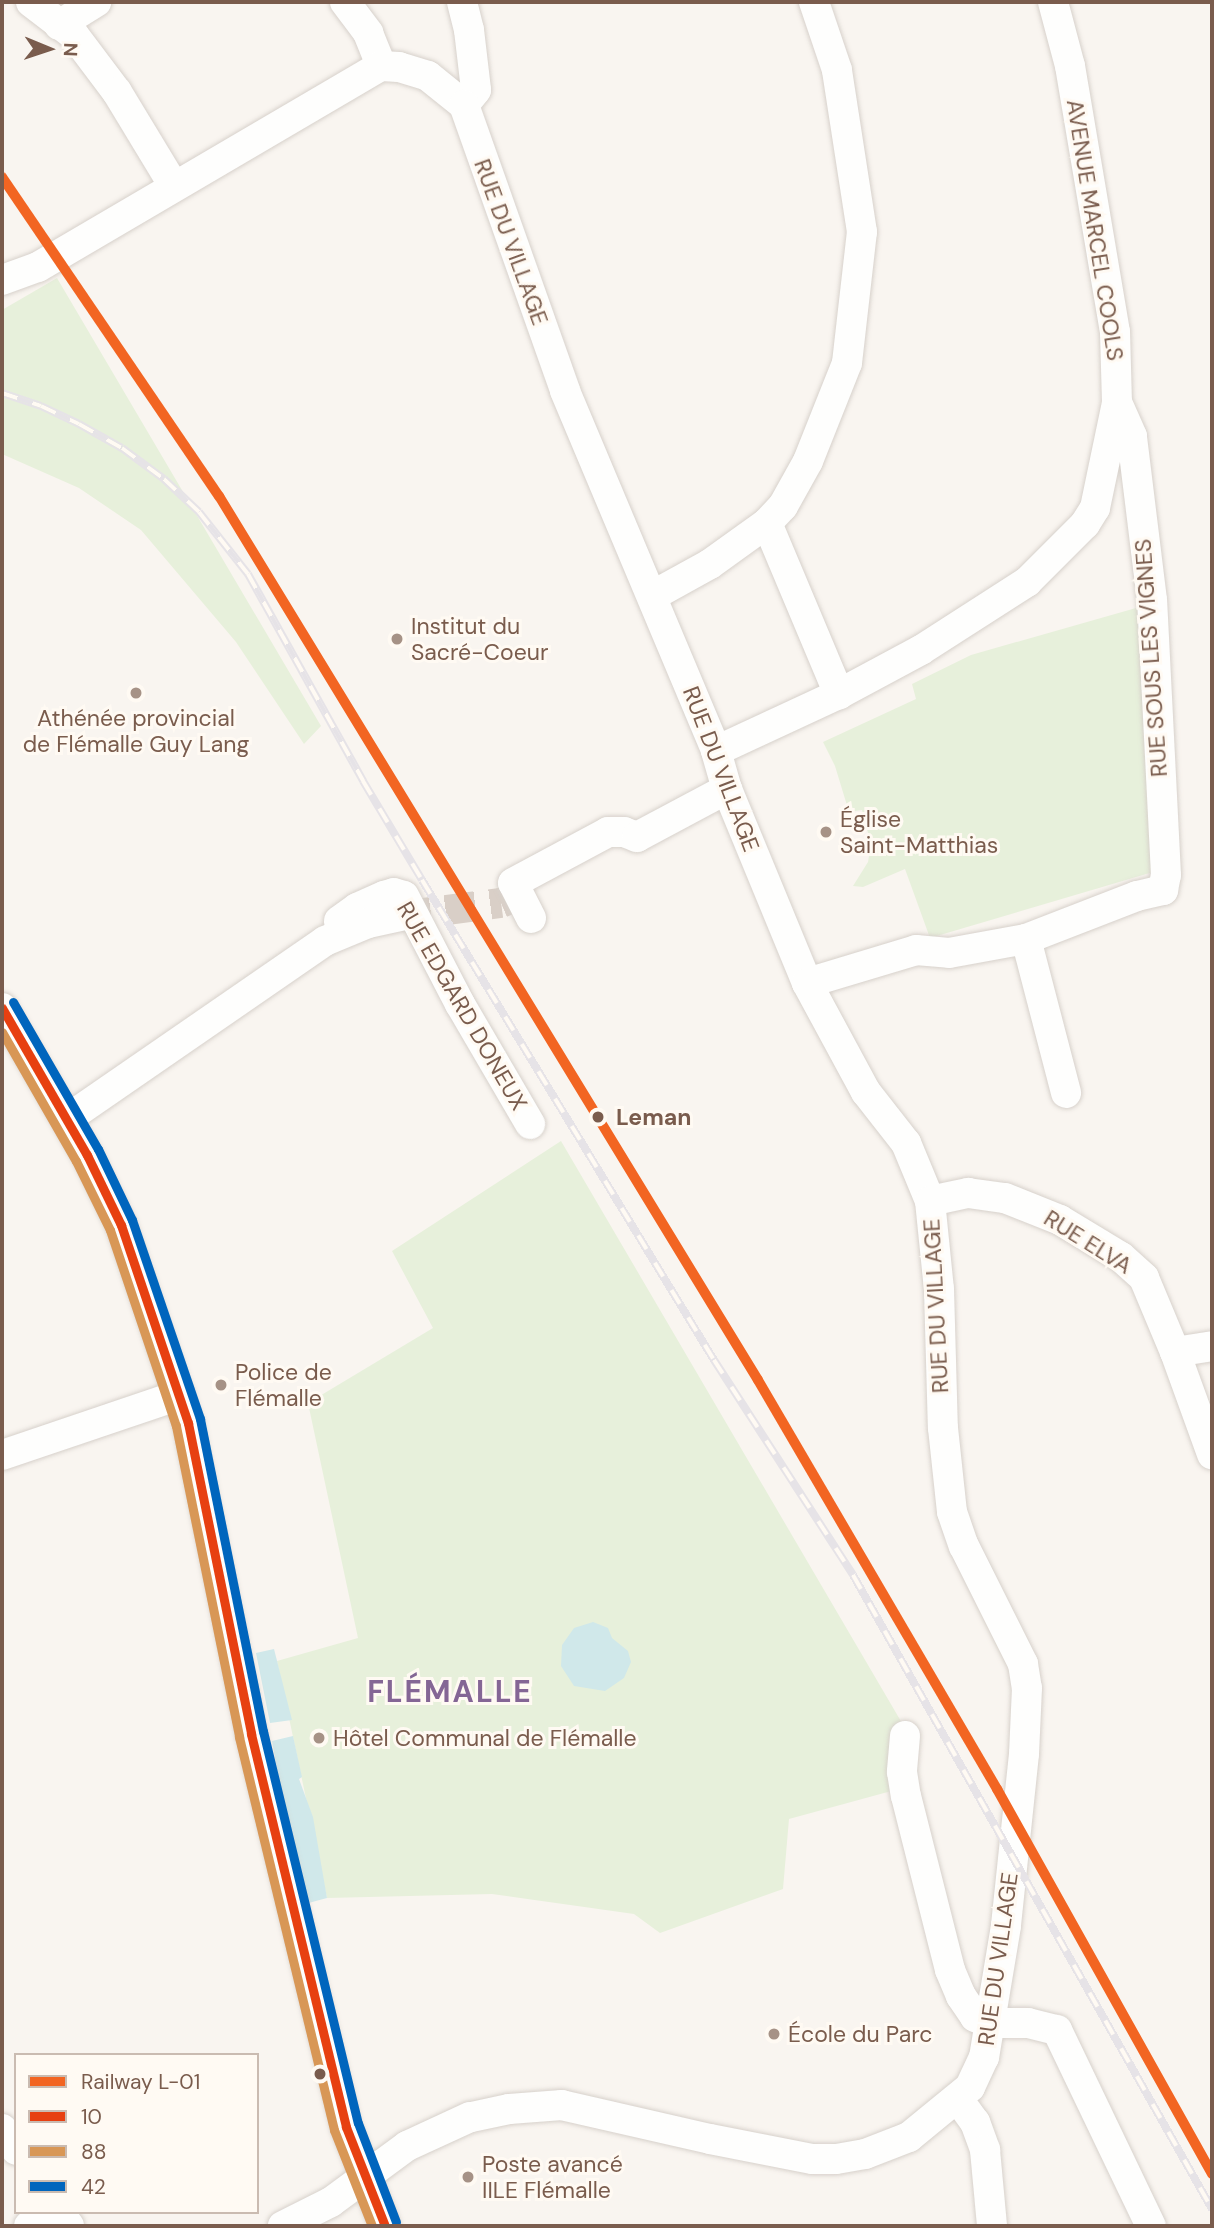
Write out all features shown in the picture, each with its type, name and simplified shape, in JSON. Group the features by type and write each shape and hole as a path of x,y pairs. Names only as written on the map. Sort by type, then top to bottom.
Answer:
{"street":[{"path":"31,2 74,35 117,92 174,186"},
{"path":"59,25 96,2"},
{"path":"345,2 368,33 381,66"},
{"path":"2,280 38,267 381,66 399,67 428,76 464,105 476,90 469,30 462,2"},
{"path":"652,596 691,577 767,523 783,506 800,478 847,363 855,317 862,232 860,209 837,69 814,2"},
{"name":"AVENUE MARCEL COOLS","path":"716,751 839,694 921,650 1027,582 1085,524 1095,508 1117,403 1115,332 1070,66 1054,2"},
{"name":"RUE DU VILLAGE","path":"283,2226 331,2202 368,2178 407,2146 470,2117 509,2109 562,2105 710,2139 813,2159 836,2160 865,2154 909,2137 970,2087 984,2057 1006,1926 1024,1754 1027,1688 1024,1664 964,1546 952,1512 943,1429 939,1289 930,1202 906,1143 866,1092 807,983 727,789 716,751 565,391 464,105"},
{"name":"RUE SOUS LES VIGNES","path":"1026,939 1137,896 1163,890 1166,875 1152,600 1140,520 1132,436 1117,403"},
{"path":"1095,508 1140,520"},
{"path":"767,523 839,694"},
{"path":"530,905 604,849 637,836 727,789"},
{"name":"RUE EDGARD DONEUX","path":"325,941 331,928 356,908 394,893 404,896 430,941 460,1004 530,1124"},
{"name":"RUE EDGARD DONEUX","path":"67,1119 325,941 368,923 401,916"},
{"path":"807,983 916,950 948,953 1026,939 1066,1093"},
{"path":"2,1009 67,1119 121,1225 179,1395 199,1473 251,1734 346,2127 385,2226"},
{"name":"RUE ELVA","path":"930,1202 968,1193 1005,1198 1060,1220 1121,1257 1144,1278 1175,1352 1212,1454"},
{"path":"1175,1352 1212,1346"},
{"path":"2,1455 179,1395"},
{"path":"905,1736 902,1772 906,1796 950,1970 961,1996 975,2017 990,2023 1028,2023 1057,2030 1151,2226"},
{"path":"958,2099 975,2122 985,2150 992,2226"},
{"path":"2,2130 14,2147"},
{"path":"29,2226 44,2214"}],"green space":[{"path":"57,278 321,726 304,744 236,642 141,530 79,488 2,454 2,310"},
{"path":"1143,606 1153,872 930,938 905,869 863,887 853,886 868,862 871,844 862,810 849,812 835,766 823,742 916,699 912,684 971,655"},
{"path":"561,1141 902,1723 895,1790 789,1819 783,1889 660,1933 634,1914 492,1894 327,1898 277,1661 358,1638 308,1403 433,1328 392,1251"}],"water":[{"path":"593,1622 608,1628 612,1638 628,1651 631,1662 624,1678 605,1691 574,1686 561,1666 562,1645 574,1628"},
{"path":"274,1649 292,1720 270,1723 256,1653"},
{"path":"293,1736 302,1777 299,1779 313,1817 327,1898 301,1905 272,1741"}],"tunnel":[{"path":"401,916 501,903 529,891"}],"railway":[{"path":"2,393 41,406 122,448 164,479 199,512 248,574 363,781 422,880 714,1360 853,1575 1212,2209"}],"rail line":[{"name":"L-01","path":"2,177 219,496 758,1380 997,1789 1212,2174"}],"transit line":[{"name":"42","path":"13,1002 98,1149 132,1220 200,1419 263,1731 358,2123 396,2222"},
{"name":"10","path":"2,1008 87,1155 121,1225 188,1423 251,1734 346,2127 385,2226"},
{"name":"88","path":"2,1032 76,1161 110,1230 176,1426 239,1737 334,2130 372,2226"}],"place":[{"name":"Institut du Sacré-Coeur","path":"397,639"},
{"name":"Athénée provincial de Flémalle Guy Lang","path":"136,693"},
{"name":"Église Saint-Matthias","path":"826,832"},
{"name":"Leman","path":"598,1117"},
{"name":"Police de Flémalle","path":"221,1385"},
{"name":"Hôtel Communal de Flémalle","path":"319,1738"},
{"name":"École du Parc","path":"774,2034"},
{"name":"Poste avancé IILE Flémalle","path":"468,2177"}],"district":[{"name":"FLÉMALLE","path":"450,1692"}]}
